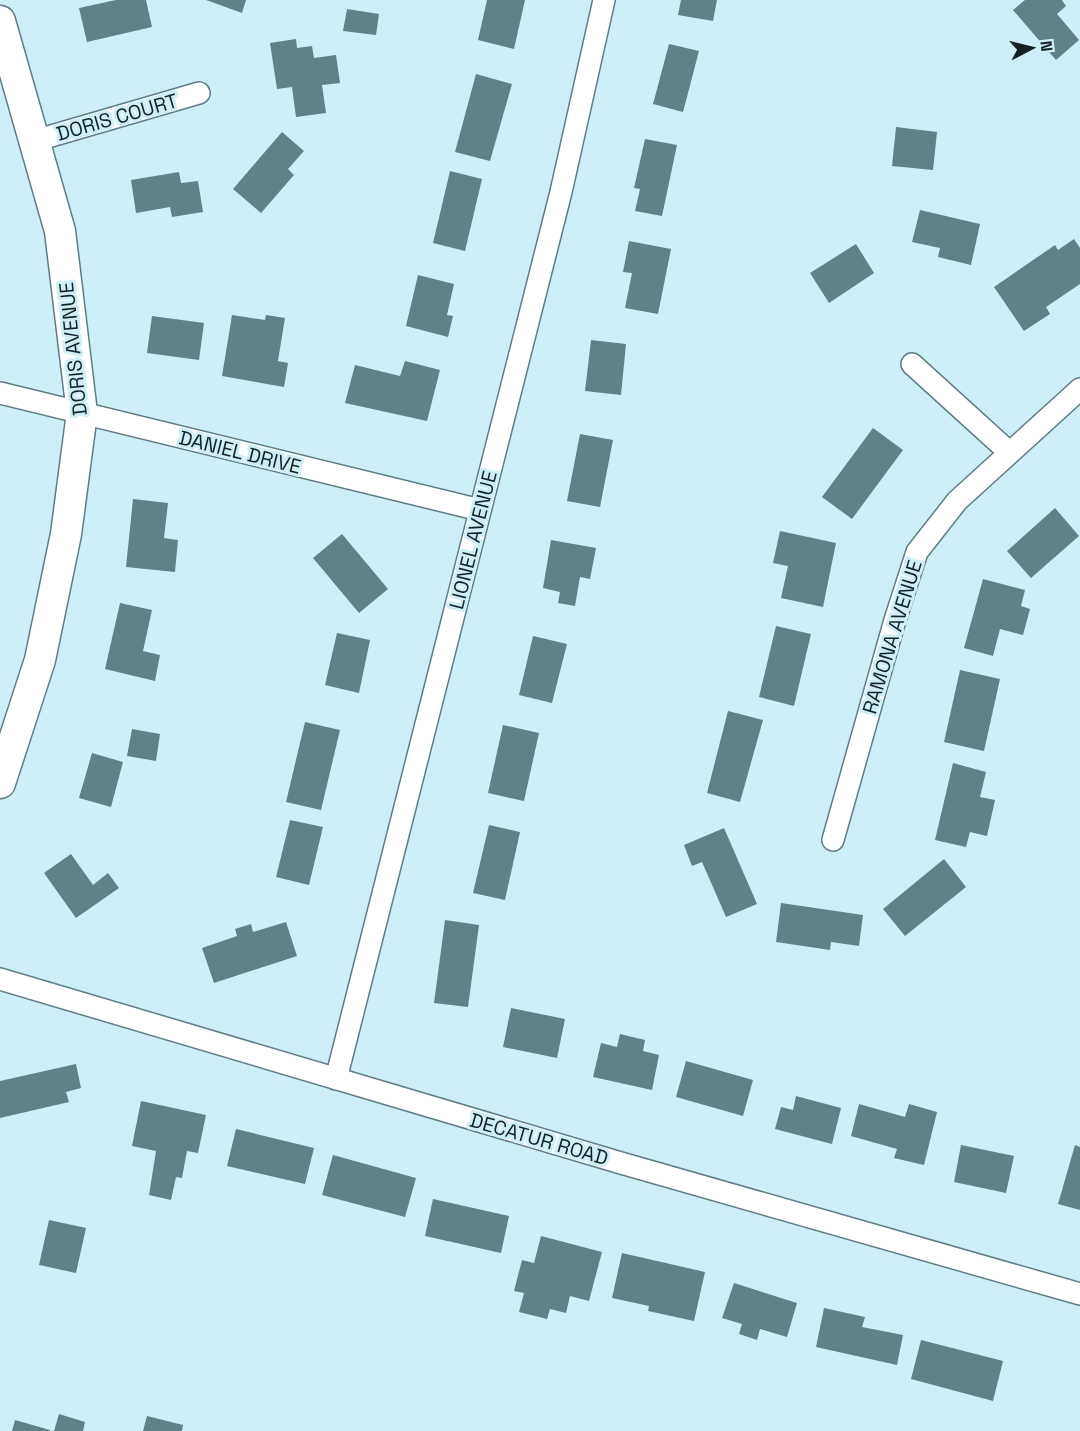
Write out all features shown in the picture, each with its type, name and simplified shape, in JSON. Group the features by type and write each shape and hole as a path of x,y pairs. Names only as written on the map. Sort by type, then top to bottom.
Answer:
{"street":[{"name":"LIONEL AVENUE","path":"336,1079 561,192 604,0"},
{"name":"DORIS AVENUE","path":"0,21 60,231 82,413 66,534 40,660 0,783"},
{"name":"DORIS COURT","path":"34,141 199,93"},
{"path":"912,364 1010,453"},
{"name":"RAMONA AVENUE","path":"833,840 895,620 917,552 957,501 1080,389"},
{"name":"DANIEL DRIVE","path":"0,393 480,510"},
{"name":"DECATUR ROAD","path":"0,979 336,1079 1080,1294"}],"building":[{"path":"116,0 146,0 152,27 87,42 79,8"},
{"path":"206,0 246,0 242,13"},
{"path":"487,0 525,0 514,49 478,40"},
{"path":"681,0 717,0 713,21 678,15"},
{"path":"1025,0 1062,0 1066,6 1057,14 1079,40 1056,60 1013,10"},
{"path":"347,9 379,14 376,35 343,31"},
{"path":"296,39 297,48 312,46 314,58 336,55 340,83 322,85 326,113 296,117 292,87 277,89 270,43"},
{"path":"669,44 699,51 683,112 653,104"},
{"path":"476,74 512,84 490,161 455,152"},
{"path":"896,127 937,132 933,170 892,166"},
{"path":"282,132 304,151 288,169 294,175 261,213 233,189"},
{"path":"645,139 677,145 662,216 635,211 640,189 634,188"},
{"path":"450,171 482,179 465,251 433,243"},
{"path":"179,172 181,183 198,181 203,212 172,217 170,207 136,213 131,180"},
{"path":"920,210 980,224 971,265 938,257 940,248 912,242"},
{"path":"1074,239 1080,248 1080,284 1046,307 1050,314 1024,331 994,287 1055,245 1058,250"},
{"path":"629,241 671,249 658,314 625,308 632,273 623,272"},
{"path":"856,244 874,273 829,303 810,273"},
{"path":"418,275 454,284 447,315 453,316 448,337 406,326"},
{"path":"232,315 265,320 266,315 285,318 278,361 288,363 284,387 222,376"},
{"path":"152,316 204,323 199,360 147,353"},
{"path":"591,340 626,344 621,395 585,391"},
{"path":"405,361 440,370 427,421 345,403 355,365 400,376"},
{"path":"873,428 903,450 852,519 822,497"},
{"path":"580,434 613,440 600,507 567,501"},
{"path":"133,499 168,503 164,538 178,540 175,572 126,567"},
{"path":"1055,508 1079,536 1031,578 1007,551"},
{"path":"780,531 836,543 823,607 781,598 788,566 773,563"},
{"path":"342,534 388,589 359,613 313,558"},
{"path":"551,540 596,548 590,579 580,577 575,606 558,603 560,592 543,588"},
{"path":"983,579 1025,590 1021,606 1030,609 1023,635 1000,629 993,656 964,648"},
{"path":"120,603 152,610 143,651 160,655 155,681 105,669"},
{"path":"776,626 811,634 794,706 759,697"},
{"path":"337,633 370,640 359,693 325,685"},
{"path":"533,636 567,644 552,703 519,695"},
{"path":"960,670 1000,679 984,751 944,742"},
{"path":"728,711 763,720 740,802 707,793"},
{"path":"305,722 340,730 321,810 286,802"},
{"path":"503,725 539,733 524,801 488,793"},
{"path":"132,729 160,734 156,761 127,756"},
{"path":"92,753 123,762 111,807 79,798"},
{"path":"953,763 986,772 980,797 995,800 987,836 970,832 966,847 935,840"},
{"path":"290,820 323,827 309,885 276,877"},
{"path":"489,825 520,832 505,900 473,893"},
{"path":"724,828 757,904 726,917 702,862 692,866 684,845"},
{"path":"71,854 93,885 108,873 119,888 76,918 44,873"},
{"path":"944,859 966,887 905,936 883,909"},
{"path":"781,903 863,915 859,946 831,942 830,950 776,942"},
{"path":"445,920 479,925 468,1007 434,1003"},
{"path":"286,922 297,956 214,983 202,948 237,936 235,929 251,924 253,932"},
{"path":"511,1008 565,1019 557,1058 503,1047"},
{"path":"620,1034 645,1040 643,1051 659,1055 652,1090 593,1077 601,1043 617,1047"},
{"path":"686,1061 753,1080 743,1116 676,1097"},
{"path":"76,1064 81,1088 66,1092 69,1102 0,1118 0,1081"},
{"path":"796,1096 841,1108 832,1144 775,1129 781,1107 793,1110"},
{"path":"141,1101 206,1115 198,1153 187,1151 182,1178 176,1177 171,1200 149,1195 156,1151 132,1146"},
{"path":"859,1104 905,1117 909,1104 937,1112 924,1165 894,1158 897,1149 851,1136"},
{"path":"236,1129 314,1148 305,1184 227,1166"},
{"path":"961,1145 1014,1156 1006,1193 954,1182"},
{"path":"1075,1145 1080,1147 1080,1210 1058,1204"},
{"path":"333,1155 416,1178 405,1217 322,1195"},
{"path":"433,1199 509,1216 501,1253 425,1236"},
{"path":"49,1220 86,1228 76,1273 39,1265"},
{"path":"541,1236 602,1252 589,1301 570,1296 566,1313 550,1309 547,1319 519,1312 524,1293 514,1291 522,1260 534,1263"},
{"path":"622,1253 705,1272 694,1321 648,1311 649,1306 612,1298"},
{"path":"734,1283 797,1303 787,1337 760,1329 757,1340 739,1334 742,1324 722,1318"},
{"path":"824,1308 865,1317 862,1327 903,1335 897,1365 816,1347"},
{"path":"921,1340 1003,1361 993,1401 911,1379"},
{"path":"59,1414 85,1422 83,1431 54,1431"},
{"path":"147,1416 183,1425 182,1431 143,1431"},
{"path":"15,1420 50,1430 50,1431 12,1431"}]}
